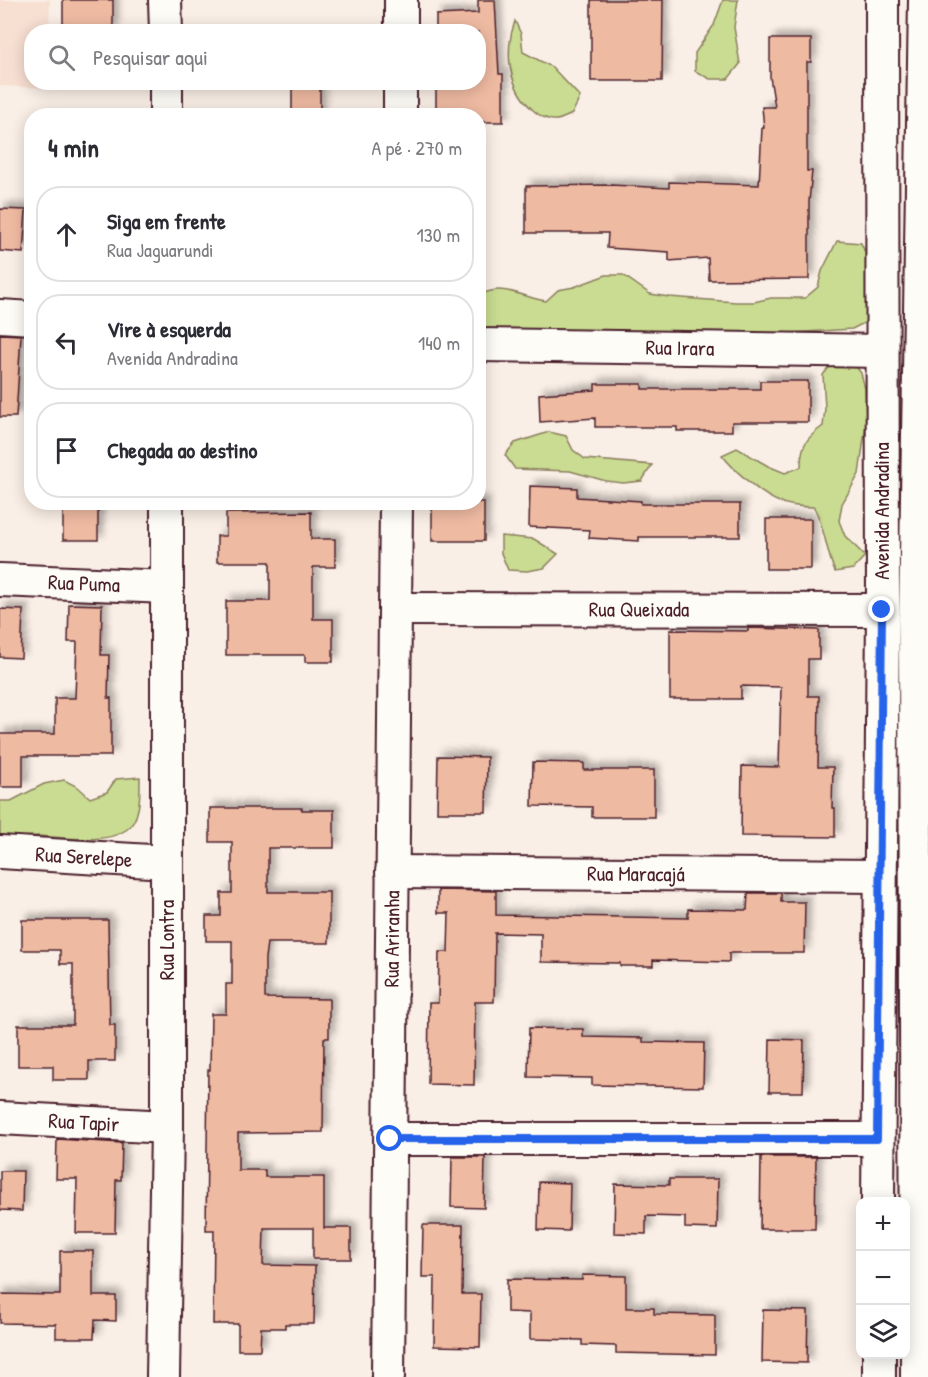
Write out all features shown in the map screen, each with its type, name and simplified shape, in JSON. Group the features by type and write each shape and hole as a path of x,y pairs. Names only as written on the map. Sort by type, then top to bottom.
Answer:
{"street":[{"path":"165,0 166,24"},
{"path":"401,0 401,24"},
{"name":"Avenida Andradina","path":"878,1197 882,610 882,0"},
{"name":"Avenida Andradina","path":"916,1377 921,1141 921,621 925,0"},
{"path":"166,90 166,108"},
{"path":"400,90 400,108"},
{"path":"0,316 24,318"},
{"name":"Rua Irara","path":"486,345 882,351"},
{"name":"Rua Lontra","path":"163,1377 167,1127 167,510"},
{"name":"Rua Ariranha","path":"388,1377 396,510"},
{"name":"Rua Puma","path":"0,580 167,587"},
{"name":"Rua Queixada","path":"395,609 882,610"},
{"name":"Rua Serelepe","path":"0,852 167,862"},
{"name":"Rua Maracajá","path":"392,872 880,876"},
{"name":"Rua Tapir","path":"0,1118 167,1127"},
{"path":"390,1139 877,1139"},
{"path":"879,1359 879,1377"}],"shaded area":[{"path":"0,0 50,0 49,24 24,24 24,87 0,86"}],"green space":[{"path":"723,0 738,0 734,27 740,64 728,79 710,79 695,71 695,53 714,25"},
{"path":"515,21 521,34 523,52 552,67 580,97 572,114 558,120 546,118 533,110 518,91 513,80 509,57"},
{"path":"837,241 861,243 871,266 868,321 852,329 773,334 486,332 486,292 496,290 546,301 558,290 574,287 606,275 623,275 650,294 754,302 771,298 805,298 818,287 822,271"},
{"path":"851,360 861,373 865,389 866,424 859,474 842,504 839,521 845,536 865,556 853,569 835,572 814,507 790,505 770,498 747,481 722,455 737,448 785,473 801,467 805,443 823,426 825,408 823,375 834,361"},
{"path":"549,432 566,436 573,450 585,459 652,465 642,481 623,483 606,481 570,471 515,469 505,455 515,443"},
{"path":"501,536 534,539 558,554 544,568 527,571 508,570 501,553"},
{"path":"140,777 139,806 135,820 131,826 117,835 95,839 38,836 0,839 0,801 11,801 44,784 64,780 78,787 90,798 107,792 116,779"}],"building":[{"path":"63,0 113,0 113,24 63,24"},
{"path":"478,0 495,0 499,74 503,74 503,122 486,122 486,108 436,108 436,90 486,90 486,24 436,24 436,15 478,13"},
{"path":"591,0 663,0 662,81 591,81"},
{"path":"770,39 811,39 811,62 807,62 807,171 812,171 809,202 809,279 709,280 708,258 669,261 669,252 607,248 608,233 526,233 526,186 611,185 669,188 669,182 759,185 762,128 764,128 762,107 775,107 770,77"},
{"path":"292,90 320,90 320,108 292,108"},
{"path":"0,209 24,210 23,253 0,251"},
{"path":"0,334 21,335 16,417 0,417"},
{"path":"760,381 808,381 808,422 732,422 732,431 677,431 677,427 595,427 595,418 540,422 539,394 595,390 595,384 642,384 642,389 760,389"},
{"path":"530,486 577,488 577,497 641,501 641,504 740,504 740,537 639,537 639,541 589,538 590,530 529,527"},
{"path":"63,510 98,510 98,540 63,540"},
{"path":"432,510 484,510 484,541 432,541"},
{"path":"311,512 311,539 335,539 335,567 313,567 313,619 333,619 333,662 305,662 305,655 226,655 226,601 270,601 270,562 217,562 217,536 226,536 226,513"},
{"path":"766,519 811,519 811,569 766,569"},
{"path":"69,604 102,605 101,655 109,655 108,698 111,698 111,756 23,756 23,787 0,787 0,734 55,734 55,698 75,698 77,642 68,642"},
{"path":"0,609 23,610 21,658 0,657"},
{"path":"748,628 819,630 819,659 808,659 808,696 819,696 818,767 833,767 832,808 835,808 835,837 741,836 742,766 779,767 781,687 741,686 741,699 670,699 670,630 748,631"},
{"path":"438,756 487,757 486,812 437,812"},
{"path":"533,762 584,763 584,770 654,770 654,817 592,817 592,807 532,806"},
{"path":"210,808 334,810 334,848 268,848 268,892 329,892 329,943 267,943 265,958 265,998 329,999 329,1038 324,1038 323,1132 238,1133 238,1170 265,1170 265,1177 324,1177 324,1228 351,1228 351,1259 313,1259 313,1228 264,1228 263,1265 315,1266 314,1324 285,1324 285,1328 261,1328 260,1350 238,1350 238,1324 213,1324 214,1230 206,1230 208,1070 210,1070 211,1014 226,1014 226,984 232,984 232,941 206,941 206,916 221,916 221,893 232,893 232,842 210,842"},
{"path":"438,890 496,891 496,915 688,918 688,909 747,910 748,893 781,893 781,902 805,902 804,953 729,953 729,962 653,960 653,966 620,966 620,963 541,962 541,934 495,933 494,1002 475,1002 474,1085 428,1084 429,1003 438,1003 439,952 448,952 449,913 438,913"},
{"path":"22,920 108,920 110,1025 115,1025 115,1061 89,1061 89,1080 53,1080 53,1066 18,1066 18,1025 73,1025 73,964 60,964 60,950 22,950"},
{"path":"529,1028 583,1029 583,1037 643,1038 643,1042 704,1043 703,1087 592,1085 592,1078 528,1077"},
{"path":"770,1039 804,1040 803,1092 769,1092"},
{"path":"57,1139 122,1143 121,1180 116,1180 115,1233 76,1233 77,1179 56,1179"},
{"path":"452,1157 485,1157 484,1208 451,1207"},
{"path":"761,1157 816,1157 815,1229 760,1229"},
{"path":"0,1171 23,1171 22,1211 0,1210"},
{"path":"669,1179 718,1179 717,1229 685,1228 685,1217 646,1216 646,1234 614,1233 615,1184 669,1185"},
{"path":"539,1182 570,1183 569,1231 538,1230"},
{"path":"423,1225 463,1225 462,1294 481,1294 480,1347 434,1346 435,1277 422,1277"},
{"path":"60,1251 93,1251 93,1296 116,1296 116,1321 95,1320 94,1338 56,1338 56,1324 0,1323 0,1294 60,1295"},
{"path":"582,1275 626,1276 626,1308 654,1308 654,1314 715,1315 715,1355 616,1353 616,1346 582,1345 582,1340 530,1339 530,1313 507,1312 507,1279 582,1280"},
{"path":"763,1310 808,1311 807,1363 762,1362"}],"route":[{"path":"390,1139 877,1139 882,610"}]}
